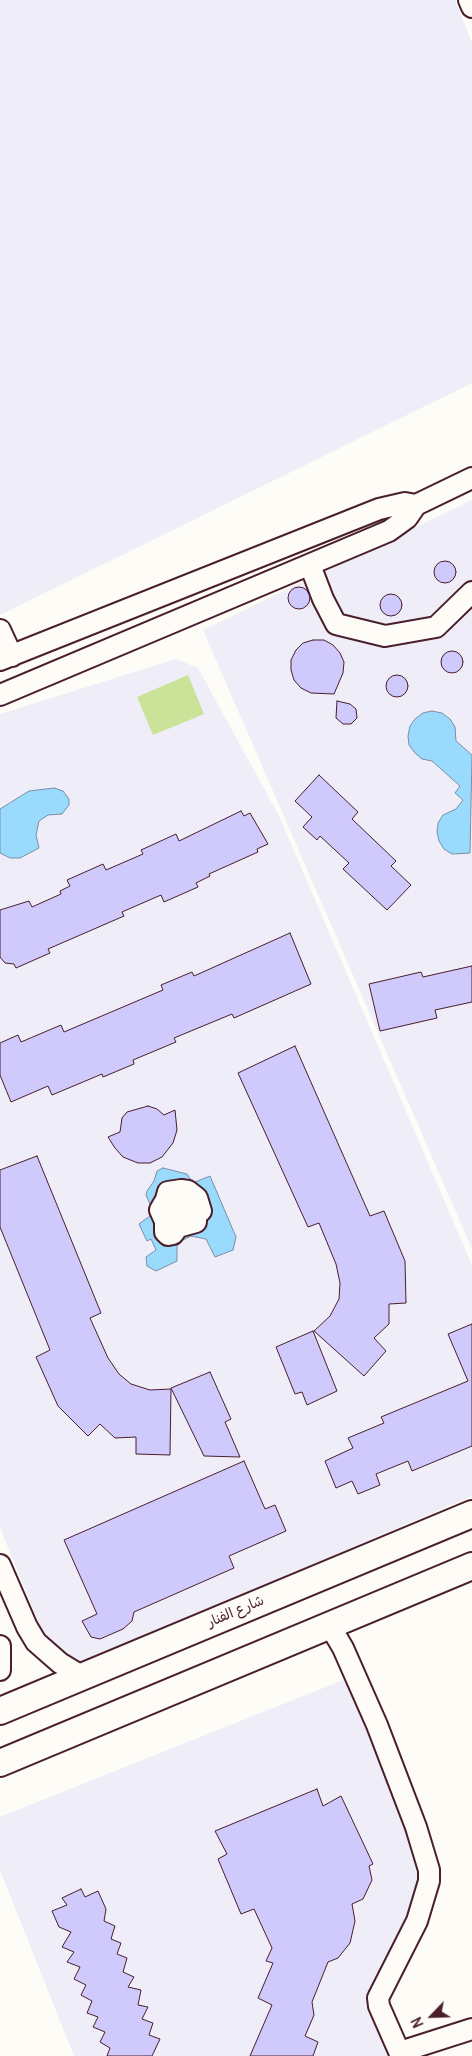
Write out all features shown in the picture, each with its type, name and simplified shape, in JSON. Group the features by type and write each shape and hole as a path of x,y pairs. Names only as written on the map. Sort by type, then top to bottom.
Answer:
{"main road":[{"name":"شارع الفنار","path":"0,1711 472,1514"},
{"path":"0,1763 472,1566"}],"street":[{"path":"469,0 472,7"},
{"path":"0,695 389,531 407,518 416,505 472,478"},
{"path":"0,630 6,658 379,509 405,503 416,505"},
{"path":"310,565 323,599 336,624 385,636 436,627 472,592"},
{"path":"0,1565 19,1611 36,1642 60,1663 83,1676"},
{"path":"330,1626 343,1648 377,1725 416,1827 429,1870 429,1881 417,1921 378,1998 379,2006 401,2054 472,2030"},
{"path":"0,1646 0,1670"}],"shaded area":[{"path":"0,0 455,0 472,43 472,383 0,615"},
{"path":"472,500 472,1249 203,630"},
{"path":"176,659 198,668 279,816 472,1265 472,1496 75,1666 48,1645 0,1528 0,714"},
{"path":"346,1679 426,1878 374,1994 399,2056 74,2056 0,1870 0,1817"}],"green space":[{"path":"188,675 204,714 153,735 137,697"}],"water":[{"path":"432,711 442,713 450,719 455,727 456,741 472,755 470,853 452,854 444,849 439,841 437,832 438,823 443,815 456,809 463,800 455,793 460,786 432,761 422,759 409,745 410,726 423,713"},
{"path":"54,788 63,791 69,799 69,805 62,814 48,815 39,821 36,835 39,848 20,858 10,858 0,853 0,809 29,791"},
{"path":"163,1168 187,1174 193,1183 210,1176 236,1237 233,1250 215,1257 206,1239 191,1236 181,1241 177,1246 177,1261 156,1271 147,1266 146,1257 156,1250 151,1239 147,1241 139,1224 150,1216 151,1206 146,1195 147,1191 154,1181 157,1171"}],"building":[{"path":"445,561 453,564 456,572 453,580 445,583 437,580 434,572 437,564"},
{"path":"299,587 307,590 310,598 307,606 299,609 291,606 288,598 291,590"},
{"path":"391,594 399,597 402,605 399,613 391,616 383,613 380,605 383,597"},
{"path":"313,640 324,640 333,645 340,653 344,662 343,673 334,694 311,693 301,688 294,680 291,660 296,650 303,643"},
{"path":"452,651 460,654 463,662 460,670 452,673 444,670 441,662 444,654"},
{"path":"397,675 405,678 408,686 405,694 397,697 389,694 386,686 389,678"},
{"path":"337,701 350,704 356,709 357,718 351,724 343,724 336,718"},
{"path":"319,775 358,812 352,819 396,861 391,866 411,885 387,910 343,869 349,863 320,836 317,840 303,827 312,817 295,801"},
{"path":"241,811 244,816 250,813 268,844 257,849 258,852 209,874 210,876 196,883 198,887 164,902 161,895 122,912 124,916 48,949 50,953 16,968 14,964 5,963 0,957 0,910 29,901 32,907 61,894 60,891 70,886 67,880 103,864 106,870 143,854 141,850 176,834 179,841"},
{"path":"290,933 311,984 234,1018 232,1014 174,1038 176,1042 133,1060 134,1064 103,1077 102,1074 52,1095 48,1086 11,1102 0,1075 0,1043 18,1035 21,1042 61,1025 64,1032 163,990 161,985 192,972 194,976"},
{"path":"472,966 472,1002 435,1010 437,1018 380,1031 369,984 421,972 423,977"},
{"path":"295,1046 370,1216 384,1211 405,1261 406,1303 389,1304 389,1324 374,1338 386,1351 364,1376 314,1331 330,1316 339,1299 340,1283 336,1264 319,1223 308,1227 238,1073"},
{"path":"148,1106 157,1109 164,1115 175,1110 177,1130 173,1143 162,1157 150,1163 138,1163 123,1157 108,1137 120,1132 122,1118 127,1112"},
{"path":"37,1156 101,1313 90,1318 108,1358 119,1374 131,1384 150,1390 171,1389 170,1455 136,1454 136,1437 115,1438 100,1424 88,1436 58,1406 36,1357 50,1350 0,1227 0,1170"},
{"path":"472,1324 472,1446 412,1471 408,1461 376,1474 380,1485 358,1494 352,1481 336,1488 325,1461 353,1448 348,1438 384,1423 381,1417 468,1381 448,1334"},
{"path":"313,1331 337,1391 307,1405 302,1392 295,1394 276,1347"},
{"path":"210,1372 231,1419 225,1422 240,1457 204,1456 171,1388"},
{"path":"244,1461 265,1509 275,1505 286,1531 229,1556 234,1568 134,1612 132,1621 123,1629 100,1639 91,1637 82,1621 97,1614 64,1540"},
{"path":"317,1789 323,1806 341,1796 373,1864 369,1866 372,1880 363,1899 352,1904 355,1921 350,1943 338,1958 328,1962 312,2002 314,2015 305,2036 318,2042 313,2056 250,2056 272,2005 258,1998 273,1963 266,1961 272,1948 254,1909 241,1914 218,1859 227,1854 215,1831"},
{"path":"81,1889 85,1897 98,1891 106,1909 104,1921 115,1926 111,1939 121,1943 117,1954 127,1958 123,1972 134,1977 128,1987 141,1990 138,2005 148,2007 142,2019 153,2023 149,2035 160,2039 152,2056 107,2056 110,2048 100,2042 105,2032 93,2027 98,2017 87,2013 92,2001 81,1995 86,1985 74,1979 80,1967 67,1962 74,1952 62,1947 71,1932 59,1927 52,1911 67,1905 62,1898"}]}
